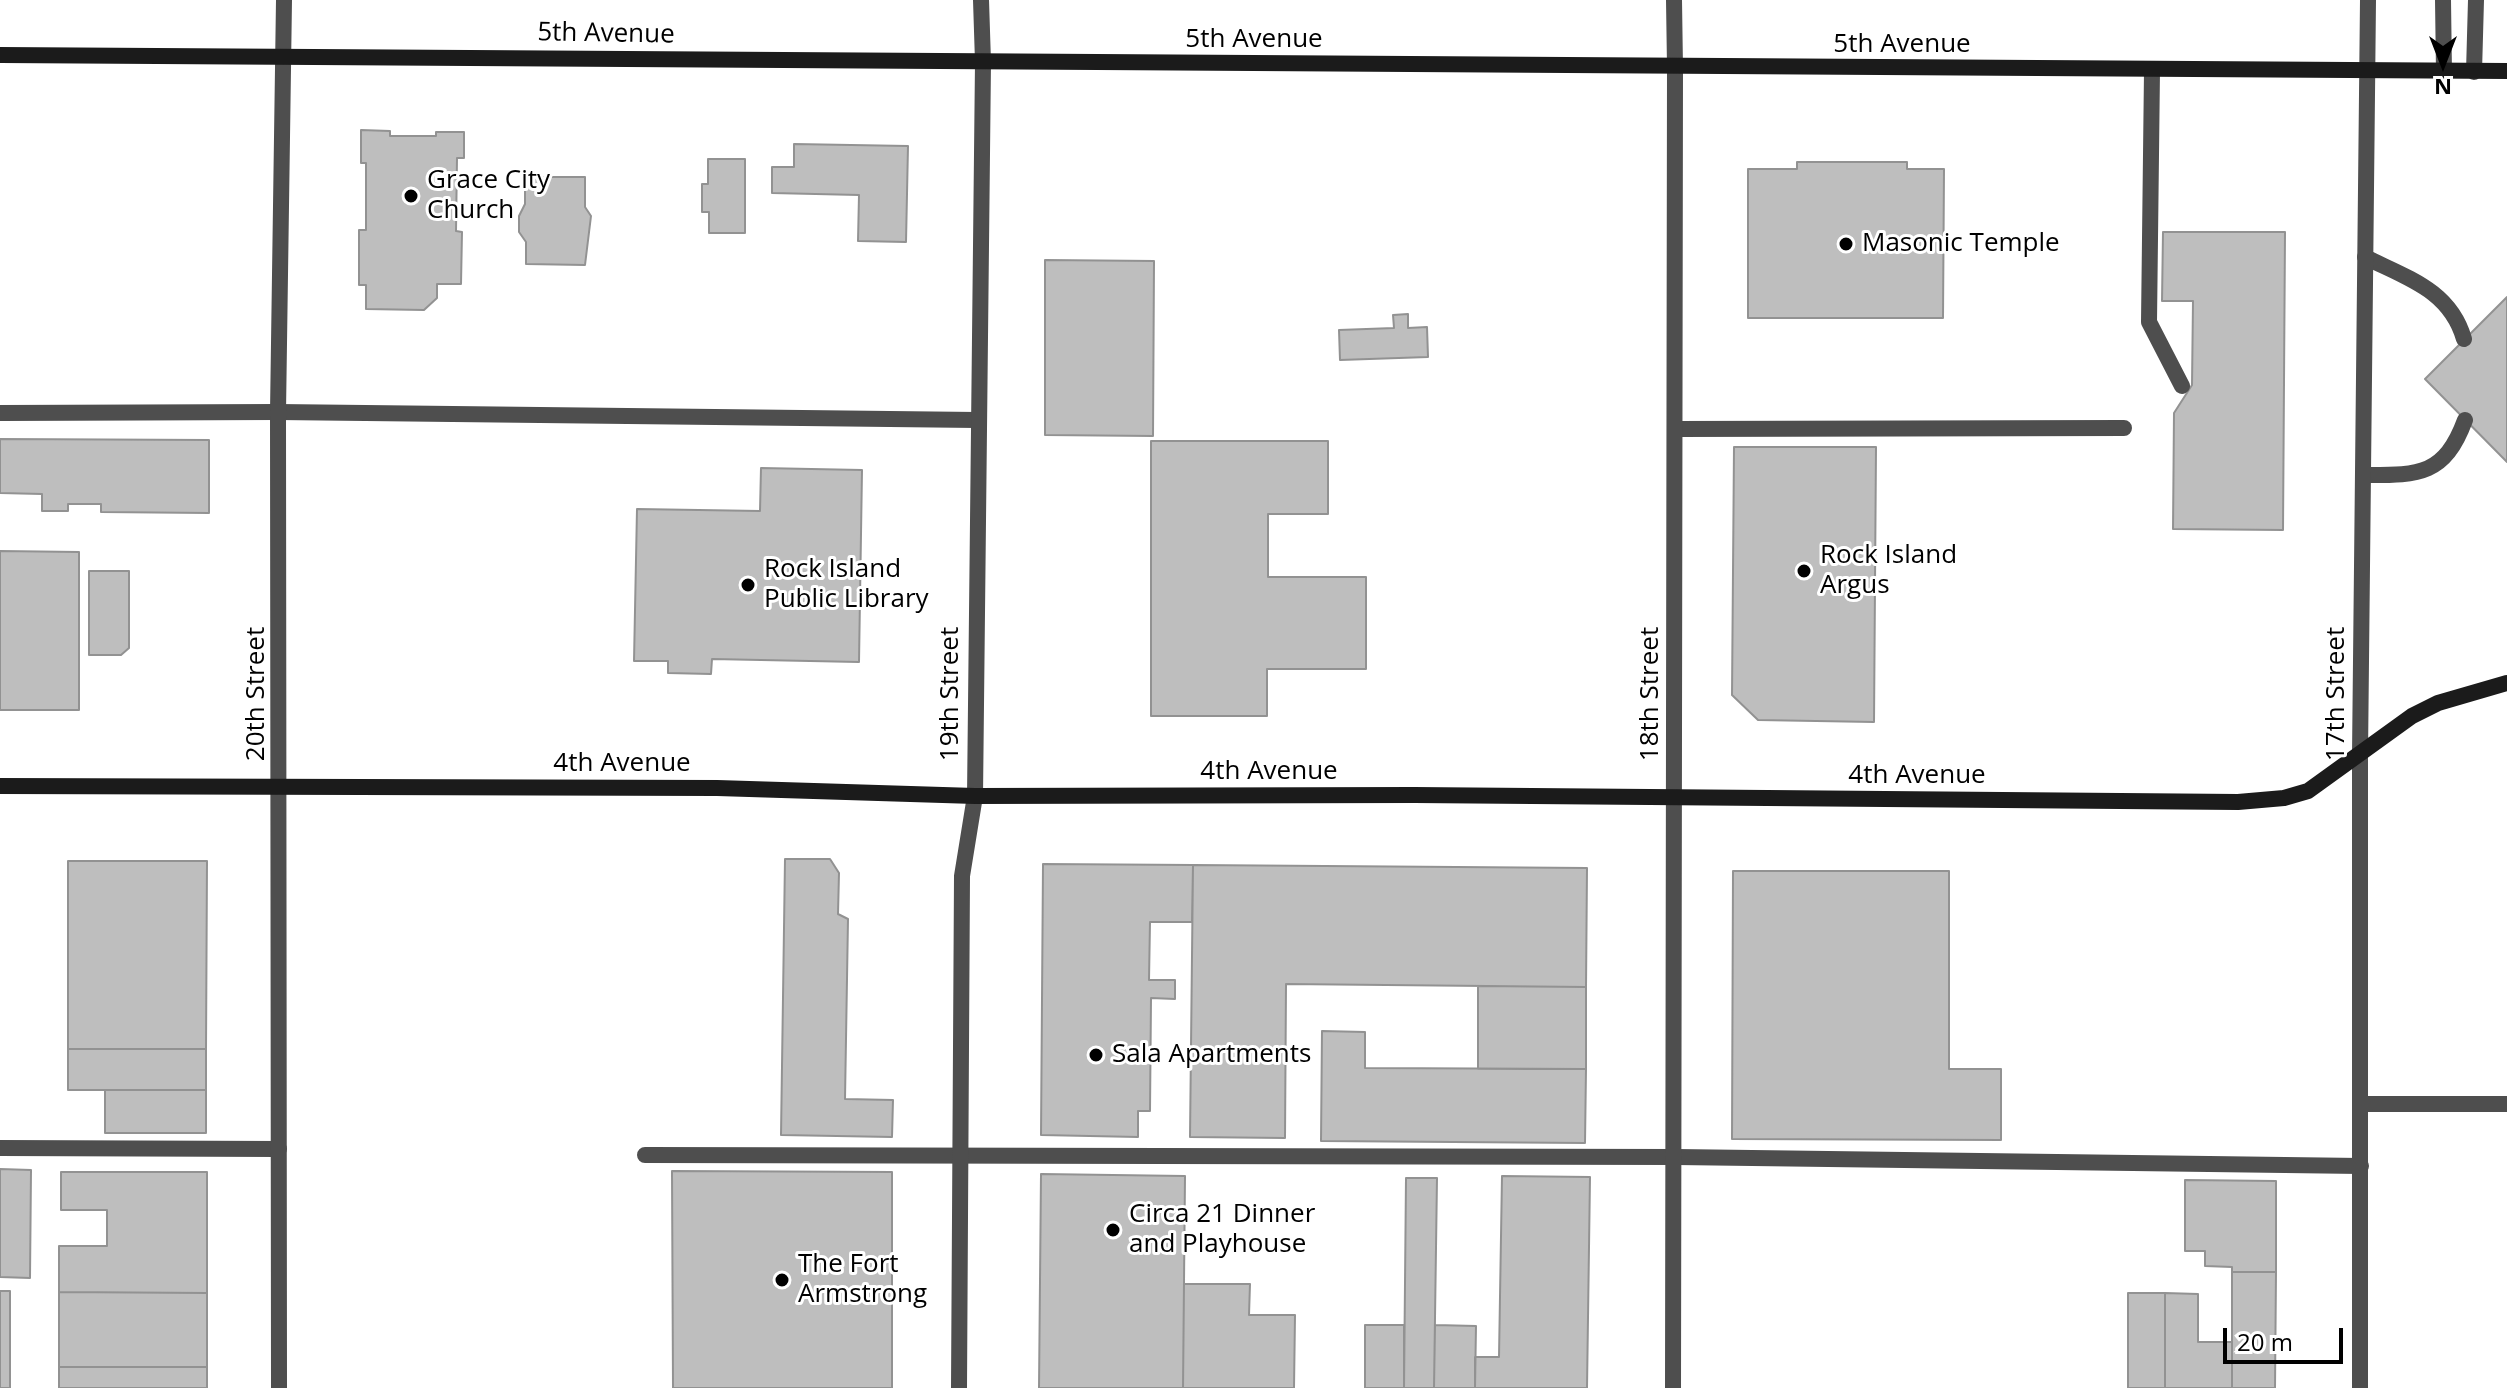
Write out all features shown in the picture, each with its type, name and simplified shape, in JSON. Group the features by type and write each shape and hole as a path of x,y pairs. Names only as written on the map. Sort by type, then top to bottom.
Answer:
{"main road":[{"name":"5th Avenue","path":"0,55 284,54 2366,73 2507,71"},
{"name":"4th Avenue","path":"0,786 717,788 975,796 2238,802 2284,798 2308,791 2412,716 2438,703 2507,683"}],"street":[{"name":"20th Street","path":"279,1388 281,787 278,412 284,0"},
{"name":"19th Street","path":"959,1388 962,876 975,796 983,62 981,0"},
{"name":"18th Street","path":"1673,1388 1677,429 1674,0"},
{"name":"17th Street","path":"2360,1388 2360,755 2368,0"},
{"path":"2443,0 2444,72"},
{"path":"2474,72 2476,0"},
{"path":"2152,71 2149,322 2182,386"},
{"path":"2365,257 2418,283 2450,305 2464,339"},
{"path":"0,413 278,412 977,420"},
{"path":"2363,475 2419,473 2443,459 2465,420"},
{"path":"1677,429 2124,428"},
{"path":"2361,1104 2507,1104"},
{"path":"0,1148 279,1149"},
{"path":"645,1155 1676,1157 2361,1166"}],"building":[{"name":"Grace City Church","path":"361,130 390,131 390,136 436,136 436,132 464,132 464,158 457,158 456,231 462,232 461,284 437,284 437,298 424,310 366,309 366,285 359,285 359,230 366,230 366,163 361,163"},
{"path":"794,144 908,146 906,242 858,241 859,195 772,193 772,167 794,167"},
{"path":"708,159 745,159 745,233 709,233 709,212 702,212 702,184 708,184"},
{"name":"Masonic Temple","path":"1797,162 1907,162 1907,169 1944,169 1943,318 1748,318 1748,169 1797,169"},
{"path":"525,177 585,177 585,207 591,216 585,265 526,264 526,242 519,232 519,216 525,204"},
{"path":"2163,232 2285,232 2283,530 2173,529 2174,413 2192,385 2193,301 2162,301"},
{"path":"1045,260 1154,261 1153,436 1045,435"},
{"path":"2507,297 2507,462 2425,379"},
{"path":"1408,314 1408,328 1427,327 1428,357 1340,360 1339,330 1394,328 1393,315"},
{"path":"0,439 209,440 209,513 101,512 101,504 68,504 68,511 42,511 42,494 0,493"},
{"path":"1151,441 1328,441 1328,514 1268,514 1268,577 1366,577 1366,669 1267,669 1267,716 1151,716"},
{"name":"Rock Island Argus","path":"1734,447 1876,447 1874,722 1758,720 1732,695"},
{"name":"Rock Island Public Library","path":"761,468 862,470 859,662 712,659 711,674 668,673 668,661 634,661 637,509 760,511"},
{"path":"0,551 79,552 79,710 0,710"},
{"path":"89,571 129,571 129,648 121,655 89,655"},
{"path":"785,859 830,859 839,873 838,914 848,919 845,1099 893,1100 892,1137 781,1135"},
{"path":"68,861 207,861 206,1049 68,1049"},
{"name":"Sala Apartments","path":"1043,864 1193,865 1192,922 1150,922 1149,980 1175,980 1175,999 1151,998 1150,1111 1138,1111 1138,1137 1041,1135"},
{"path":"1193,865 1587,868 1586,987 1286,984 1285,1138 1190,1137"},
{"path":"1733,871 1949,871 1949,1069 2001,1069 2001,1140 1732,1139"},
{"path":"1478,986 1586,987 1586,1069 1478,1069"},
{"path":"1322,1031 1365,1032 1365,1068 1586,1069 1585,1143 1321,1141"},
{"path":"68,1049 206,1049 206,1090 68,1090"},
{"path":"105,1090 206,1090 206,1133 105,1133"},
{"path":"0,1169 31,1170 30,1278 0,1277"},
{"name":"The Fort Armstrong","path":"672,1171 892,1172 892,1388 673,1388"},
{"path":"61,1172 207,1172 207,1293 59,1292 59,1246 107,1246 107,1210 61,1210"},
{"name":"Circa 21 Dinner and Playhouse","path":"1041,1174 1185,1176 1183,1388 1039,1388"},
{"path":"1502,1176 1590,1177 1587,1388 1475,1388 1475,1357 1499,1357"},
{"path":"1406,1178 1437,1178 1434,1388 1404,1388"},
{"path":"2185,1180 2276,1181 2276,1272 2232,1272 2232,1267 2205,1266 2205,1251 2185,1251"},
{"path":"2232,1272 2276,1272 2275,1388 2232,1388"},
{"path":"1184,1284 1250,1284 1249,1315 1295,1315 1294,1388 1183,1388"},
{"path":"0,1291 10,1291 10,1388 0,1388"},
{"path":"59,1292 207,1293 207,1367 59,1367"},
{"path":"2128,1293 2165,1293 2165,1388 2128,1388"},
{"path":"2165,1293 2198,1294 2198,1342 2232,1342 2232,1388 2165,1388"},
{"path":"1365,1325 1404,1325 1404,1388 1365,1388"},
{"path":"1435,1325 1476,1326 1475,1388 1434,1388"},
{"path":"59,1367 207,1367 207,1388 59,1388"}],"place":[{"name":"Grace City Church","path":"411,196"},
{"name":"Masonic Temple","path":"1846,244"},
{"name":"Rock Island Argus","path":"1804,571"},
{"name":"Rock Island Public Library","path":"748,585"},
{"name":"Sala Apartments","path":"1096,1055"},
{"name":"Circa 21 Dinner and Playhouse","path":"1113,1230"},
{"name":"The Fort Armstrong","path":"782,1280"}]}
